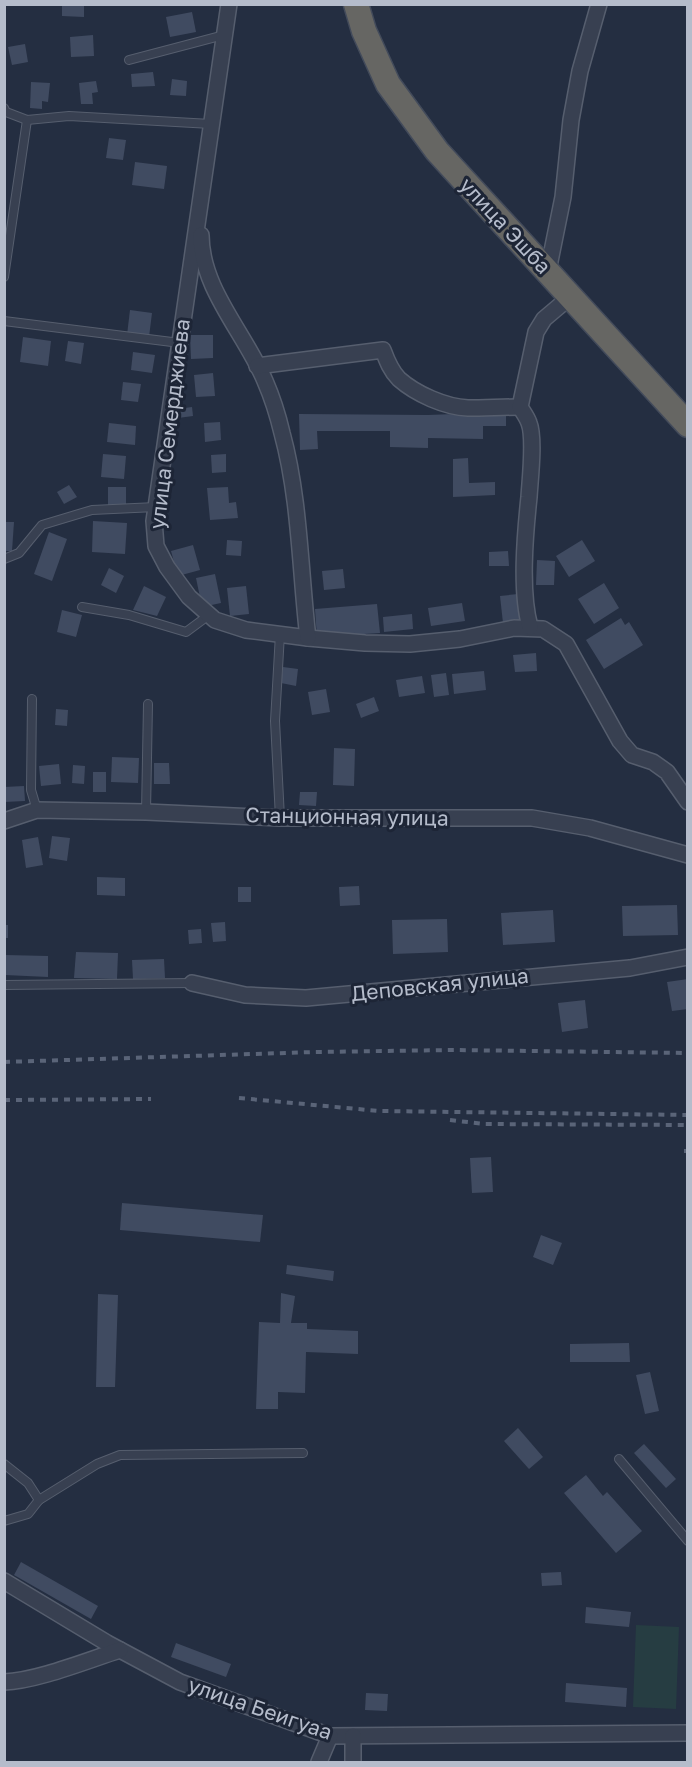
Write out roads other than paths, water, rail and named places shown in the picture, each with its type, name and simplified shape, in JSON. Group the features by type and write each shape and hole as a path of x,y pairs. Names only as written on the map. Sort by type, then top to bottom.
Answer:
{"highway":[{"name":"улица Эшба","path":"356,4 364,31 388,84 437,151 687,425"}],"street":[{"name":"улица Семерджиева","path":"229,4 154,521 156,546 167,567 189,597 215,620 246,630 365,643 410,644 460,639 513,628 543,629 566,644 620,741 632,755 652,762 667,772 687,802"},
{"path":"548,271 563,197 571,120 580,71 599,4"},
{"path":"201,196 201,241 205,265 221,300 265,380 282,434 291,479 308,638"},
{"path":"530,627 525,608 524,591 532,465 531,435 530,424 520,406 536,332 544,319 570,297"},
{"path":"257,366 383,350 388,366 399,379 444,404 466,408 520,406"},
{"name":"Станционная улица","path":"4,821 37,810 280,818 532,818 590,828 687,855"},
{"name":"Деповская улица","path":"192,983 245,995 306,998 630,968 687,957"},
{"name":"улица Беигуаа","path":"4,1581 120,1650 180,1682 330,1736 687,1733"},
{"path":"4,1682 40,1674 120,1650"},
{"path":"319,1762 330,1736"},
{"path":"353,1736 353,1762"}],"lane":[{"path":"129,60 224,35"},
{"path":"4,108 6,112 27,120 69,116 211,124"},
{"path":"4,277 27,120"},
{"path":"4,321 180,343"},
{"path":"4,559 19,553 42,525 92,510 156,507"},
{"path":"82,607 129,615 186,632 209,615"},
{"path":"280,634 275,721 280,818"},
{"path":"32,699 31,790 37,810"},
{"path":"146,812 148,704"},
{"path":"4,984 192,983"},
{"path":"4,1521 28,1514 39,1500 97,1464 120,1455 303,1453"},
{"path":"619,1459 687,1541"},
{"path":"4,1464 28,1483 39,1500"}],"railway":[{"path":"4,1062 454,1050 688,1053"},
{"path":"239,1098 379,1111 688,1115"},
{"path":"4,1100 151,1099"},
{"path":"450,1120 484,1124 688,1125"}]}
